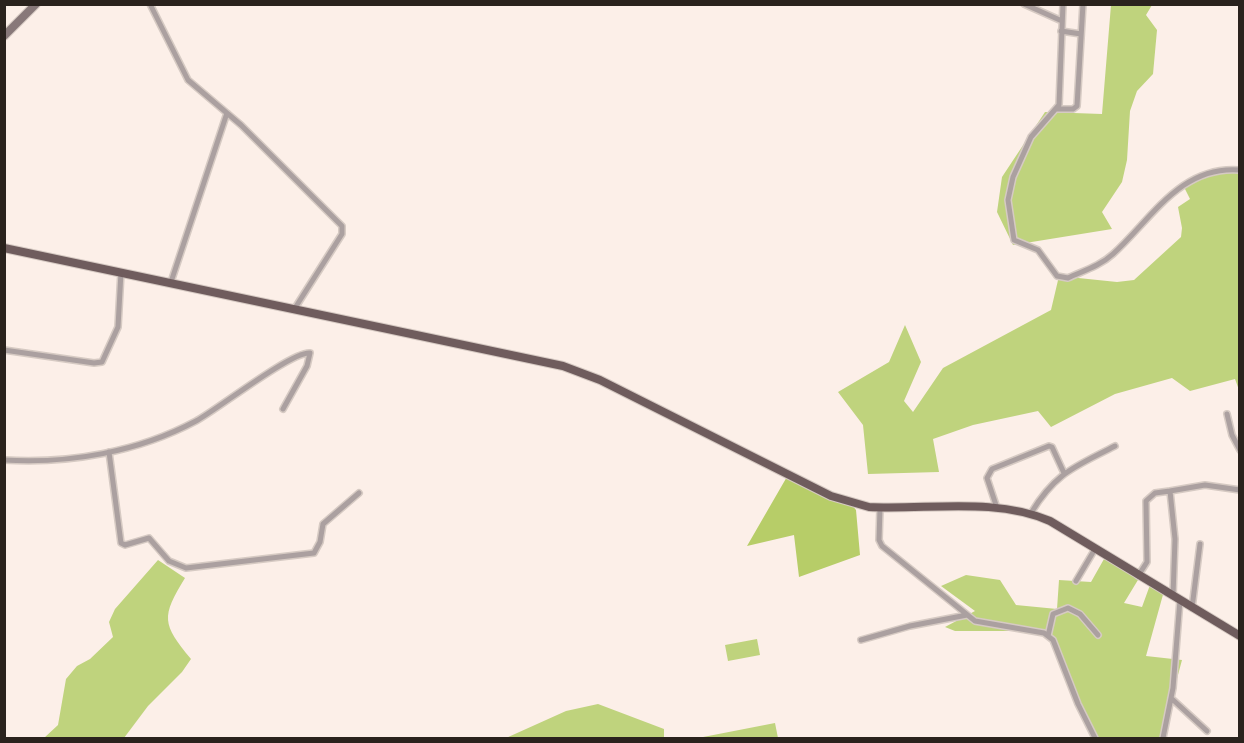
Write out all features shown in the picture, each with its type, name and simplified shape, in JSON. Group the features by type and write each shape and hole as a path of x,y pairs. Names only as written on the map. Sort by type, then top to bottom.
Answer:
{"main road":[{"path":"4,248 571,368 682,420 831,496 880,508 997,508 1031,513 1238,633"}],"street":[{"path":"4,36 36,4"},
{"path":"150,4 188,80 227,113 342,226 342,234 295,308"},
{"path":"1024,4 1062,21"},
{"path":"1063,4 1061,97 1057,109 1041,123 1031,137 1012,177 1008,200 1014,240 1038,250 1057,276 1062,279 1091,268 1112,255 1143,220 1188,182 1208,173 1239,170"},
{"path":"1057,109 1073,109 1077,106 1083,4"},
{"path":"1062,31 1081,34"},
{"path":"171,282 227,113"},
{"path":"4,350 94,363 102,362 118,327 122,272"},
{"path":"4,460 63,460 138,444 195,422 279,367 300,355 310,353 307,366 282,409"},
{"path":"1227,414 1239,450"},
{"path":"997,508 987,478 992,468 1049,446 1052,447 1064,473"},
{"path":"1031,513 1050,484 1064,473 1115,446"},
{"path":"109,452 121,543 125,545 149,538 169,561 186,568 314,553 320,542 323,524 360,493"},
{"path":"1138,576 1147,562 1146,501 1155,493 1205,485 1239,490"},
{"path":"1163,738 1171,698 1177,598 1175,539 1170,491"},
{"path":"880,508 882,546 967,615 981,624 1040,632 1048,636 1056,645 1078,704 1095,738"},
{"path":"1192,608 1200,544"},
{"path":"1076,581 1095,549"},
{"path":"1048,636 1053,614 1068,608 1080,614 1098,635"},
{"path":"861,640 910,626 967,615"},
{"path":"1171,698 1207,731"}],"green space":[{"path":"1111,5 1152,5 1146,15 1157,30 1153,74 1137,91 1130,111 1127,160 1122,182 1102,212 1112,229 1013,245 997,212 1002,177 1045,112 1102,114"},
{"path":"1239,170 1239,390 1235,379 1190,391 1172,378 1115,394 1051,427 1038,411 973,425 933,439 939,472 868,474 863,425 838,392 889,362 905,325 921,362 904,401 913,412 943,368 1051,310 1059,276 1117,282 1134,280 1181,237 1182,228 1178,207 1190,199 1182,183 1213,171"},
{"path":"788,475 851,504 856,510 860,555 799,577 794,535 747,546"},
{"path":"1104,559 1144,570 1124,603 1142,607 1150,585 1164,591 1146,656 1182,660 1161,738 1096,738 1047,636 1029,631 955,631 945,627 975,611 941,586 966,575 1000,580 1016,605 1057,609 1059,580 1091,582"},
{"path":"158,560 185,578 172,602 168,620 174,637 191,659 182,672 148,706 124,738 44,738 58,725 66,679 77,666 90,659 113,637 109,622 115,609"},
{"path":"757,639 760,655 728,661 725,645"},
{"path":"598,704 664,729 664,738 506,738 566,711"},
{"path":"775,723 778,738 698,738"}]}
